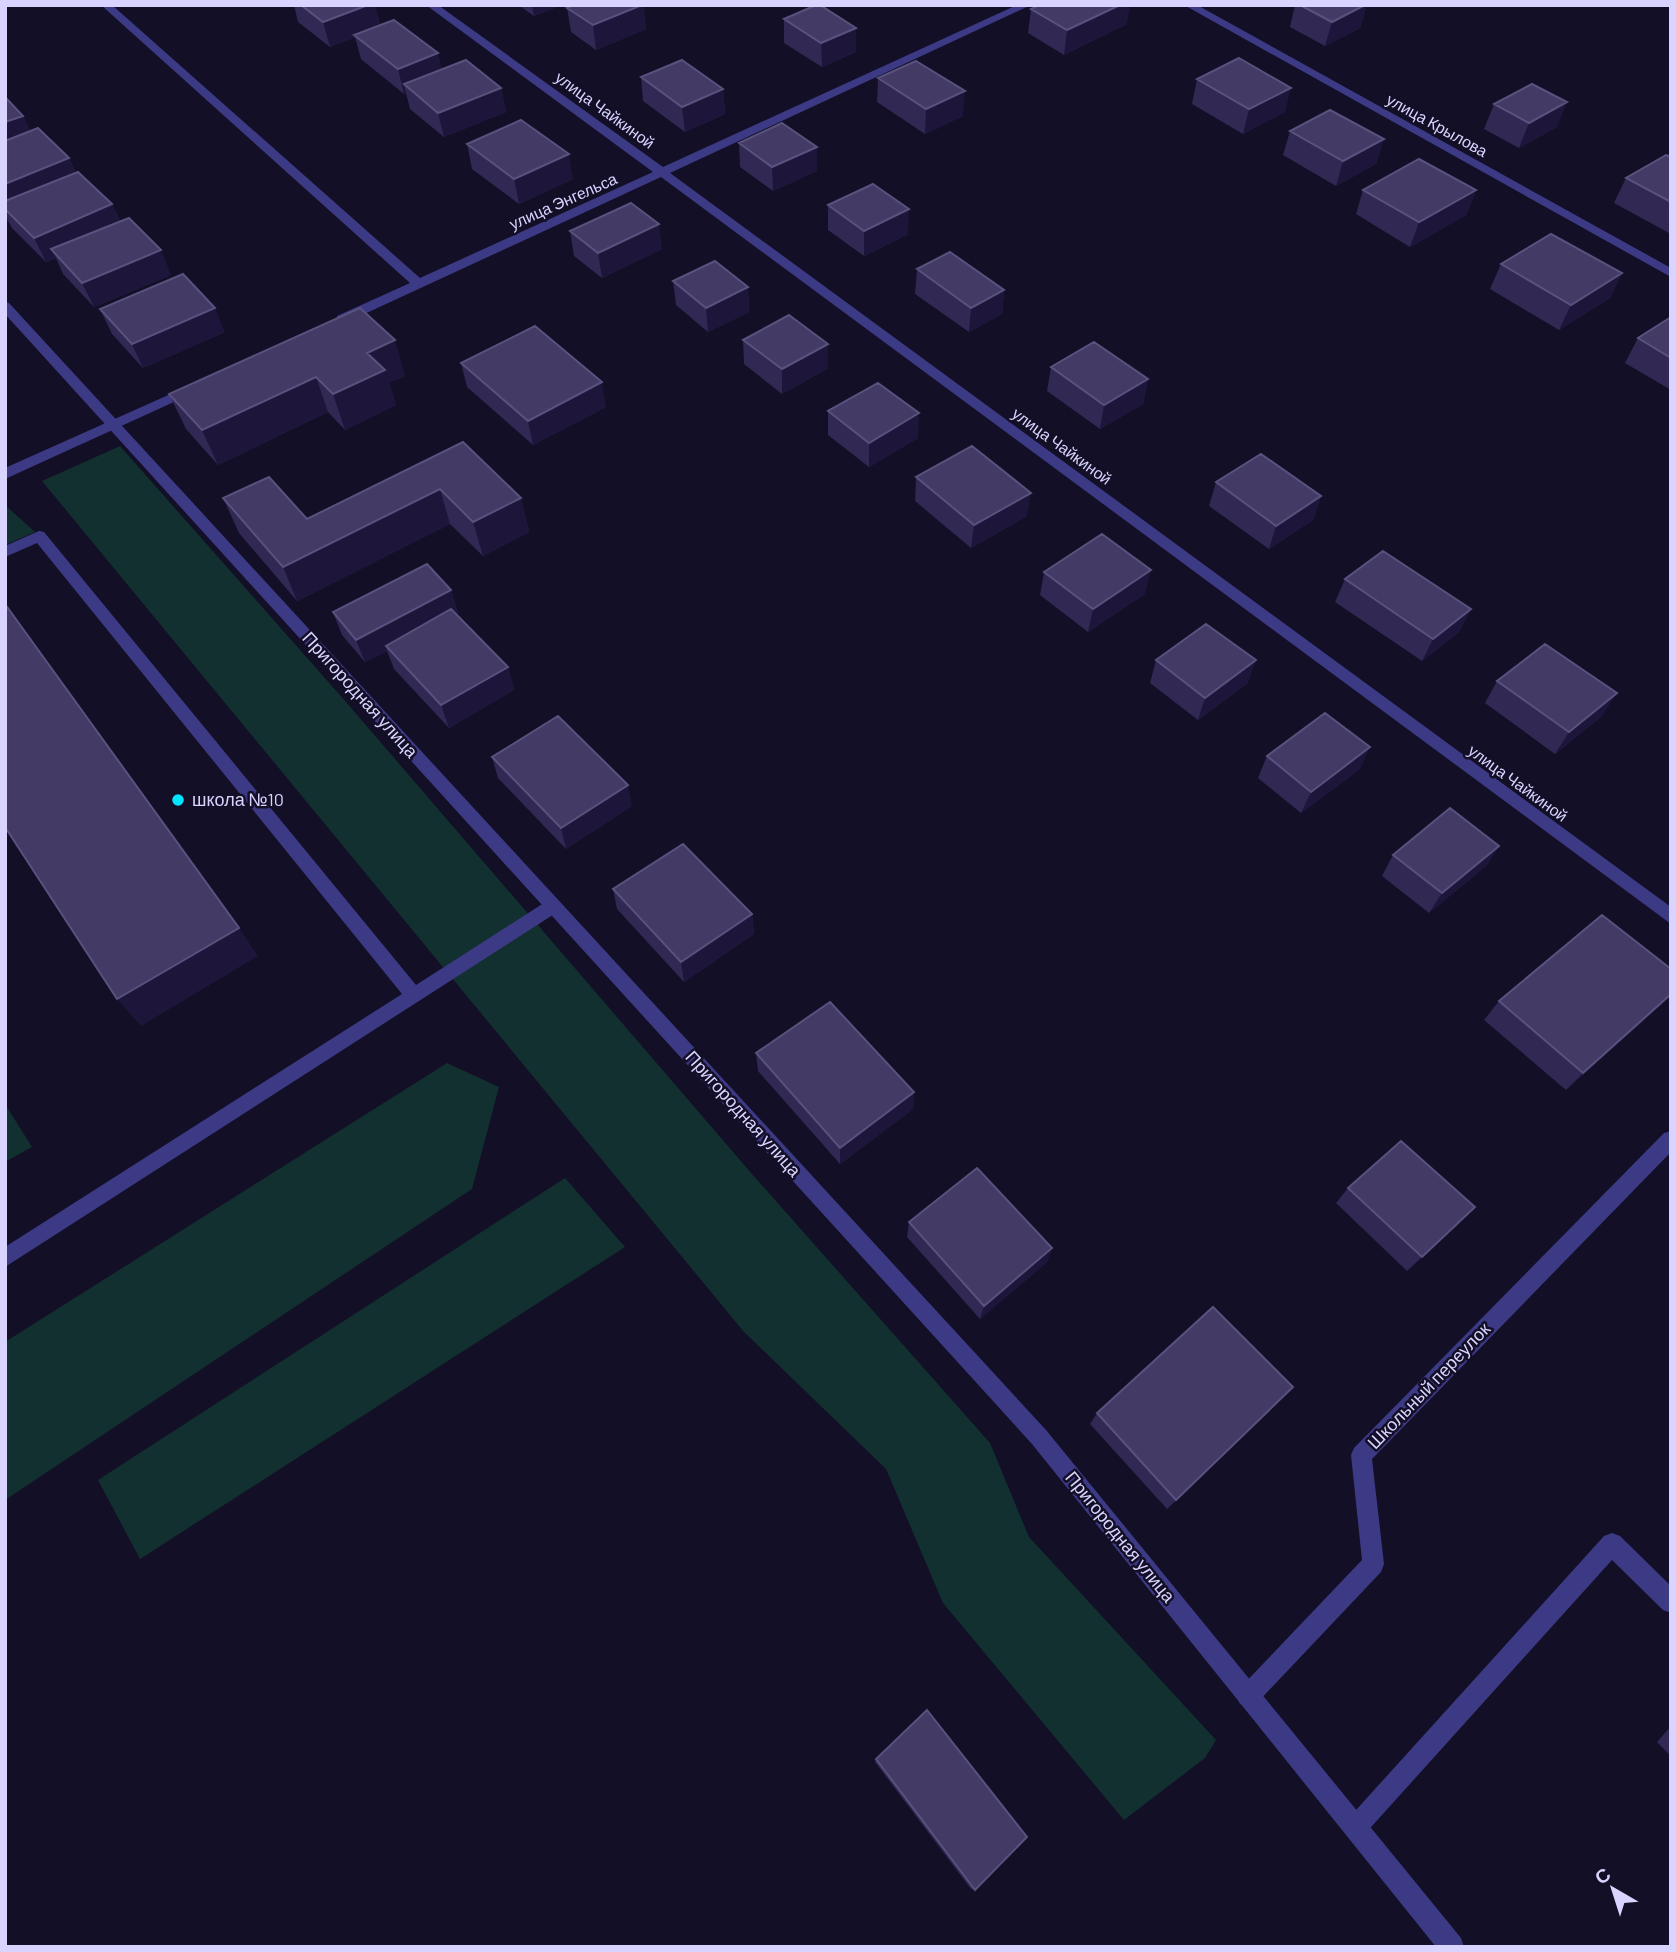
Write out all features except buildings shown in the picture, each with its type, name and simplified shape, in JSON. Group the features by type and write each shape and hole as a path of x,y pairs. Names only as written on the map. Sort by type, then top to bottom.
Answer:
{"street":[{"path":"106,5 418,284"},
{"name":"улица Чайкиной","path":"431,5 663,173 1671,917"},
{"name":"улица Энгельса","path":"333,323 1027,5"},
{"name":"улица Крылова","path":"1189,5 1671,273"},
{"name":"Пригородная улица","path":"5,306 1039,1437 1452,1947"},
{"path":"5,474 211,380"},
{"path":"5,552 39,536 414,996"},
{"path":"5,1258 553,906"},
{"name":"Школьный переулок","path":"1248,1696 1373,1564 1361,1455 1671,1139"},
{"path":"1355,1828 1612,1544 1671,1602"}],"green space":[{"path":"120,446 346,702 752,1174 990,1443 1029,1537 1216,1740 1205,1758 1124,1820 943,1603 886,1469 744,1332 42,481"},
{"path":"5,505 35,532 5,545"},
{"path":"447,1063 499,1087 472,1189 5,1500 5,1342"},
{"path":"5,1104 32,1147 5,1162"},
{"path":"565,1178 625,1247 140,1559 98,1480"}],"place":[{"name":"школа №10","path":"178,800"}]}
